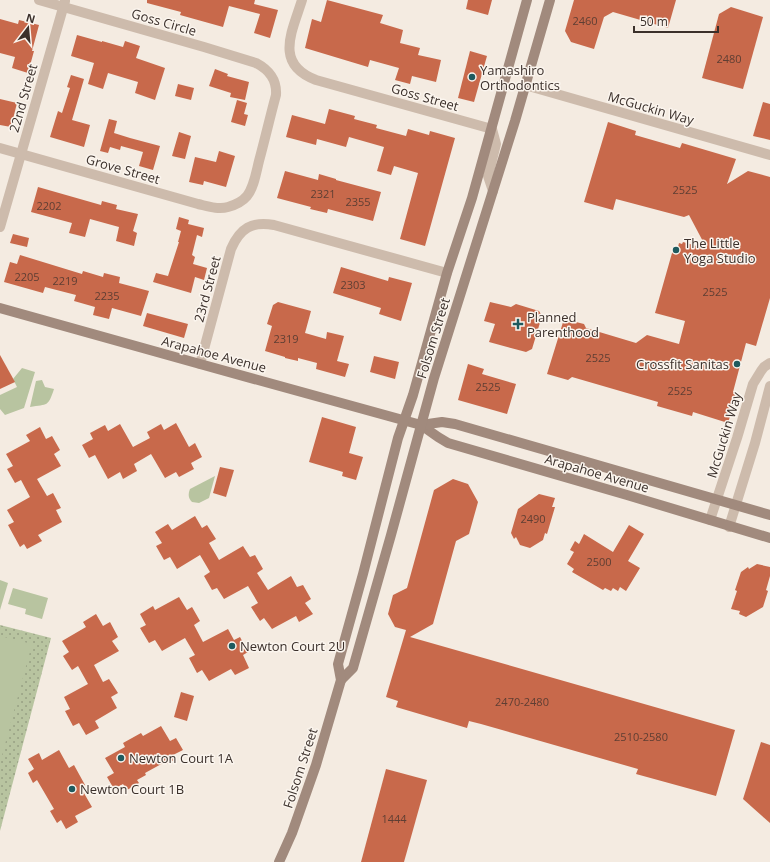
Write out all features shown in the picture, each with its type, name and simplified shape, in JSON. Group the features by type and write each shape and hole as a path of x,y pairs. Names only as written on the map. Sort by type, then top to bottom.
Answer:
{"main road":[{"name":"Folsom Street","path":"279,862 292,833 313,772 341,680 338,664 398,438 414,395 447,273 472,198 492,129 527,0"},
{"name":"Folsom Street","path":"341,680 353,668 421,425 550,0"},
{"name":"Arapahoe Avenue","path":"0,308 421,425 448,443 627,494 730,527 770,538"},
{"name":"Arapahoe Avenue","path":"421,425 442,422 456,424 770,515"}],"street":[{"name":"Goss Circle","path":"39,0 64,3 256,63 268,72 274,82 276,95 254,179 247,196 238,203"},
{"name":"Goss Street","path":"302,0 290,37 289,47 292,62 302,73 316,80 492,129"},
{"name":"22nd Street","path":"0,227 64,3"},
{"name":"McGuckin Way","path":"525,85 770,155"},
{"path":"492,129 496,144 488,176 493,191"},
{"name":"Grove Street","path":"0,148 215,208 233,206 238,203"},
{"name":"23rd Street","path":"200,364 232,249 238,235 250,226 264,224 274,225 447,273"},
{"name":"McGuckin Way","path":"710,520 753,384 764,367 770,363"},
{"path":"730,527 770,386"}],"green space":[{"path":"22,368 35,372 24,408 5,415 0,409 0,395 17,387 13,379"},
{"path":"42,380 45,387 54,389 49,402 44,405 30,407 36,381"},
{"path":"215,476 209,498 199,503 192,502 189,496 190,489"},
{"path":"0,580 8,583 0,610"},
{"path":"13,588 48,598 42,619 25,614 26,609 8,604"},
{"path":"0,625 51,638 0,831"},
{"path":"0,636 32,644 0,763"}],"building":[{"path":"147,0 255,0 254,4 278,10 270,38 254,33 260,14 229,6 223,27 180,15 181,12 147,3"},
{"path":"327,0 383,15 380,23 403,30 400,43 420,48 418,55 441,60 436,82 412,76 410,84 395,80 399,68 370,60 368,67 305,48 312,19 321,22"},
{"path":"468,0 492,0 488,15 466,9"},
{"path":"574,0 676,0 668,28 613,12 604,17 594,49 571,42 565,31"},
{"path":"731,7 763,17 743,89 702,78 719,14"},
{"path":"0,19 18,24 19,20 39,25 28,73 12,68 15,57 0,53"},
{"path":"77,35 123,47 125,41 140,46 136,58 165,68 155,100 135,93 138,82 108,73 103,89 88,84 94,63 71,56"},
{"name":"Yamashiro Orthodontics","path":"470,51 487,56 474,102 458,98"},
{"path":"215,69 228,74 227,76 249,82 245,100 230,97 231,93 209,86"},
{"path":"71,75 84,79 72,120 90,125 84,147 50,137 58,111 62,113 70,88 67,87"},
{"path":"178,84 194,88 191,100 175,96"},
{"path":"0,99 17,103 11,127 0,125"},
{"path":"237,100 247,103 244,114 248,115 245,126 231,122"},
{"path":"763,102 770,104 770,140 753,136"},
{"path":"329,109 355,116 354,119 377,125 376,128 406,136 408,129 429,135 430,131 455,138 425,246 400,239 418,173 394,166 391,175 377,171 384,147 349,137 346,147 317,139 316,145 286,137 292,115 325,124"},
{"path":"109,119 117,121 114,133 160,146 153,170 139,166 143,152 121,146 120,150 110,147 108,153 100,151"},
{"path":"608,122 636,131 635,135 680,148 682,143 736,159 727,184 748,171 770,177 770,298 756,346 746,343 733,392 737,393 728,423 693,412 692,416 657,406 658,402 572,377 568,380 547,374 564,319 584,324 586,328 636,343 647,335 679,344 685,321 655,313 674,246 678,247 679,243 682,244 683,242 707,249 689,215 684,217 616,199 613,210 584,202"},
{"path":"179,132 191,136 185,159 172,156"},
{"path":"219,151 235,156 226,187 204,181 203,185 189,182 195,157 216,162"},
{"path":"285,171 318,180 319,174 381,192 373,221 328,209 327,213 310,209 311,207 277,198"},
{"path":"38,187 101,205 102,201 117,205 116,209 138,214 133,231 137,233 134,246 116,241 119,227 90,219 85,237 69,233 72,223 31,212"},
{"path":"179,217 189,220 188,224 204,228 202,237 197,235 192,255 195,257 193,264 207,268 204,280 195,277 191,293 153,282 156,273 168,276 179,242 181,231 176,229"},
{"path":"13,234 29,238 27,247 10,243"},
{"path":"20,255 82,274 83,271 103,277 104,273 120,277 119,283 149,291 141,316 112,308 109,319 93,315 95,307 74,301 76,295 45,287 43,293 4,282 10,262 17,264"},
{"path":"341,267 388,281 389,277 412,283 401,321 379,314 381,308 333,293"},
{"path":"278,302 311,311 305,333 326,339 327,332 344,336 337,361 349,364 345,377 316,369 317,363 298,358 298,361 285,358 265,351 272,326 267,324 273,305"},
{"path":"490,302 511,307 516,304 539,311 542,316 532,349 526,352 489,342 495,324 484,321"},
{"path":"147,313 188,324 184,338 143,326"},
{"path":"0,355 15,382 0,389"},
{"path":"374,356 399,362 395,379 370,372"},
{"path":"468,364 484,369 482,374 516,384 507,414 458,400"},
{"path":"322,417 356,427 349,453 363,457 356,480 342,476 343,472 309,462"},
{"path":"176,423 189,447 195,443 202,457 191,463 194,469 179,477 176,472 165,478 151,454 134,464 137,471 123,479 120,472 108,479 95,455 89,458 82,445 93,439 90,433 105,425 108,431 120,424 133,447 150,438 147,432 161,424 164,430"},
{"path":"40,427 46,439 52,436 60,450 54,454 61,466 37,479 47,496 53,493 61,508 56,510 62,522 38,535 42,541 27,549 24,544 20,547 8,525 14,522 7,510 30,497 21,480 15,483 7,469 13,466 6,454 30,441 26,435"},
{"path":"220,467 234,470 226,497 213,493"},
{"path":"453,479 468,484 478,502 469,534 456,541 433,624 410,637 735,730 716,796 636,774 638,769 481,724 469,721 467,728 396,707 398,701 386,697 406,630 395,627 388,614 393,595 407,588 434,490"},
{"path":"539,494 555,498 552,507 555,507 547,534 545,533 543,540 530,548 520,545 516,537 514,539 511,533 518,509"},
{"path":"195,516 202,528 207,525 216,539 209,543 219,560 243,546 250,557 255,555 263,569 257,573 268,590 291,576 297,587 303,585 311,599 305,603 313,614 299,622 296,616 272,629 264,618 260,621 251,607 258,603 248,586 224,599 217,588 212,590 204,576 210,572 200,555 177,569 170,557 164,560 156,546 162,543 155,532 168,524 172,530"},
{"path":"629,525 644,534 628,561 640,568 626,591 620,587 618,591 613,588 611,591 605,588 603,590 572,572 574,569 567,564 574,552 570,550 575,541 579,544 584,534 613,552"},
{"path":"757,564 770,567 770,576 766,590 768,591 763,607 746,617 739,614 740,611 731,609 741,572 748,567 749,569"},
{"path":"179,597 187,610 192,607 200,621 194,625 203,642 228,629 234,640 240,637 248,652 243,655 249,668 235,675 231,669 209,681 202,670 197,673 189,658 195,655 185,638 162,651 155,640 149,643 140,628 146,625 140,614 153,606 155,610"},
{"path":"96,614 103,626 110,622 118,637 112,641 119,651 94,665 103,682 109,679 118,693 111,697 117,708 95,721 99,728 86,735 79,723 73,726 65,711 70,709 64,697 88,684 78,666 72,670 63,656 69,652 62,641 86,627 83,622"},
{"path":"181,692 194,696 187,721 174,717"},
{"name":"Newton Court 1A","path":"161,726 170,741 176,738 183,750 173,755 176,759 166,764 165,762 145,773 146,775 137,780 139,783 127,790 123,784 114,789 107,777 114,773 105,758 125,747 123,743 141,733 143,736"},
{"path":"761,742 770,745 770,823 743,799"},
{"name":"Newton Court 1B","path":"59,750 69,768 74,765 85,785 81,788 92,807 75,816 78,822 66,829 61,820 57,823 50,811 54,809 37,780 33,783 28,773 34,769 28,759 39,753 42,760"},
{"path":"386,769 427,780 404,862 361,862"}],"place":[{"name":"Yamashiro Orthodontics","path":"472,77"},
{"name":"The Little Yoga Studio","path":"676,250"},
{"name":"Planned Parenthood","path":"518,324"},
{"name":"Crossfit Sanitas","path":"737,364"},
{"name":"Newton Court 2U","path":"232,646"},
{"name":"Newton Court 1A","path":"121,758"},
{"name":"Newton Court 1B","path":"72,789"}]}
